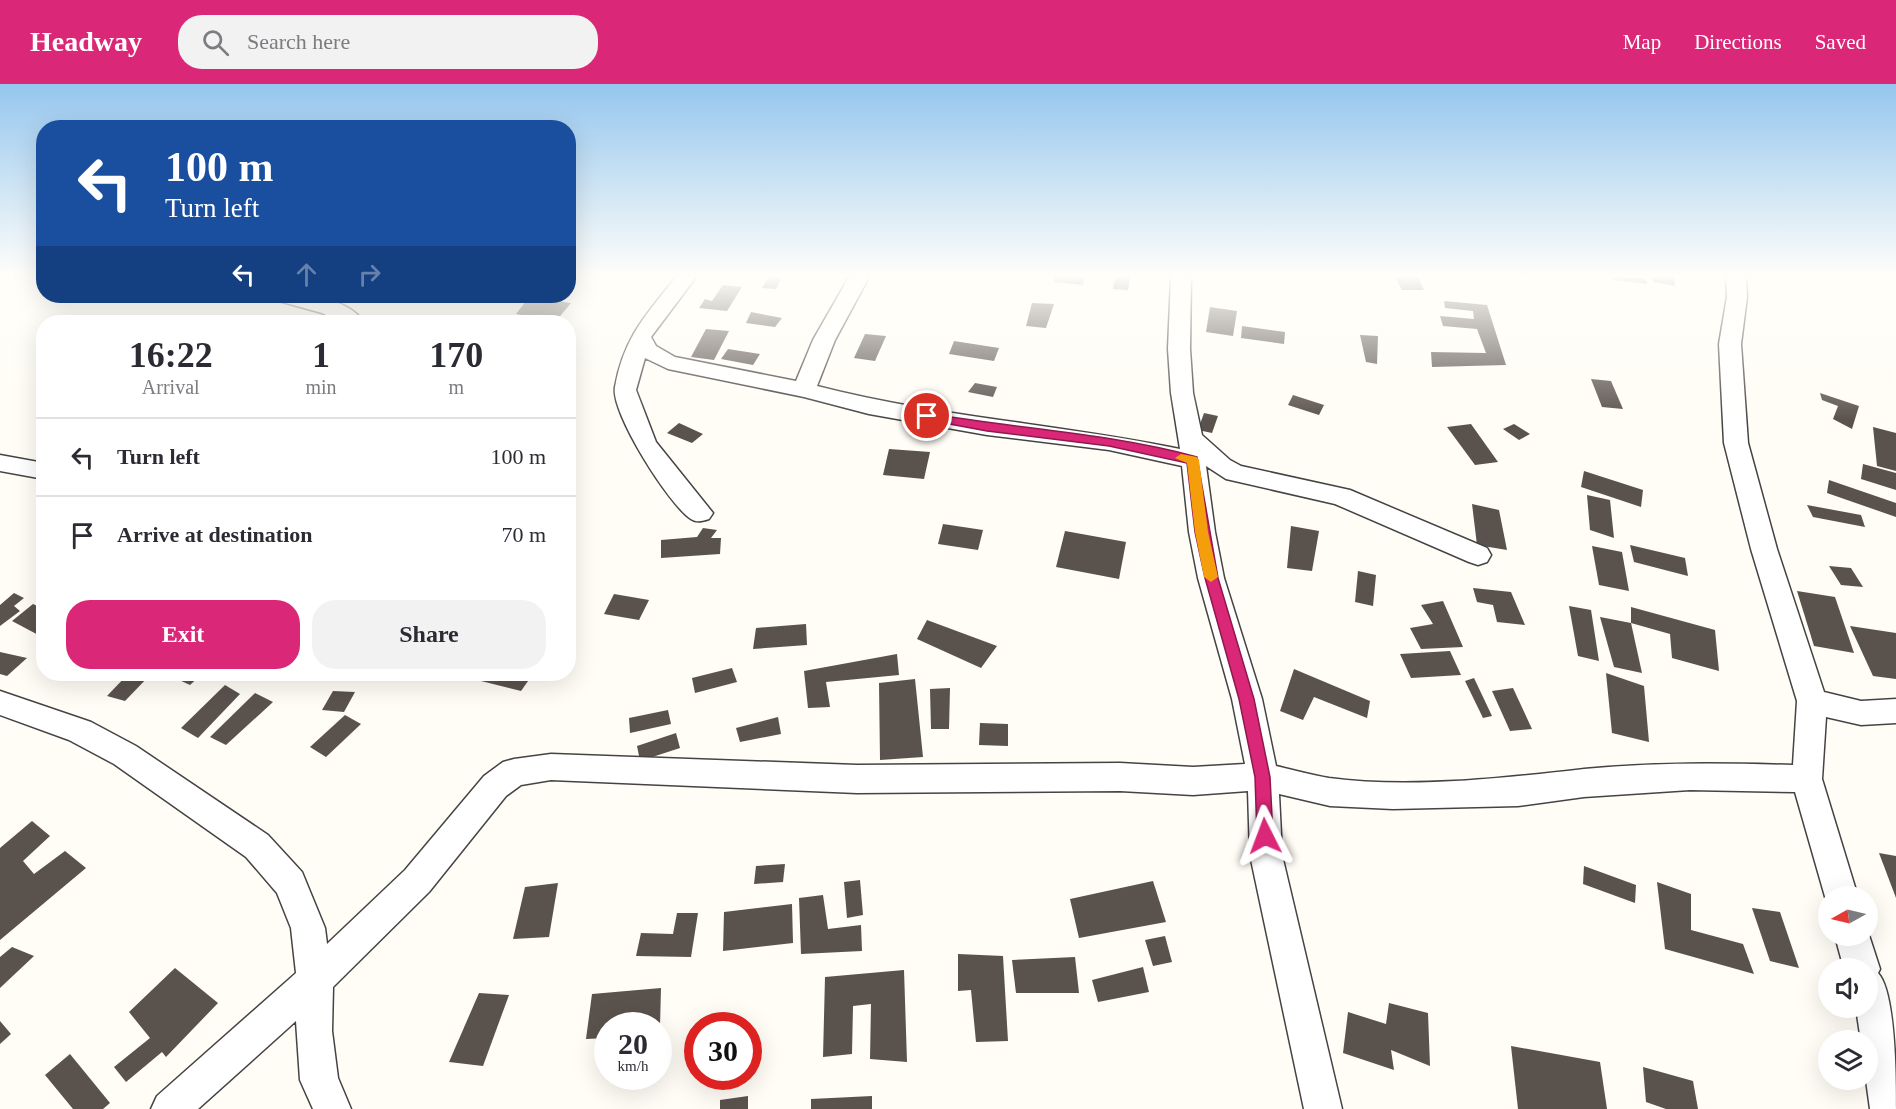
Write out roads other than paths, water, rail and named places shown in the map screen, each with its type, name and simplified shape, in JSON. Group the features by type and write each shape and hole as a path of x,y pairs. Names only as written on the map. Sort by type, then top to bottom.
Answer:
{"street":[{"path":"649,325 640,337 625,390 645,443 666,474 700,513"},
{"path":"804,390 832,325"},
{"path":"1180,325 1182,393 1192,449 1202,532 1211,578 1247,699 1263,777 1266,855 1323,1109"},
{"path":"1733,325 1730,345 1736,443 1764,549 1812,701 1807,779 1837,886"},
{"path":"640,337 647,350 668,362 804,390 869,407 987,427 1109,442 1192,449 1235,472 1341,496 1478,555"},
{"path":"0,463 36,470"},
{"path":"1812,701 1860,713 1896,711"},
{"path":"0,703 80,731 125,755 257,846 290,883 308,928 315,980 314,1031 319,1080 332,1109"},
{"path":"170,1109 315,980 417,881 495,786 514,772 551,768 856,778 1120,777 1192,781 1263,777 1330,792 1393,795 1518,792 1584,783 1690,776 1807,779"},
{"path":"1876,1018 1889,1109"}]}
